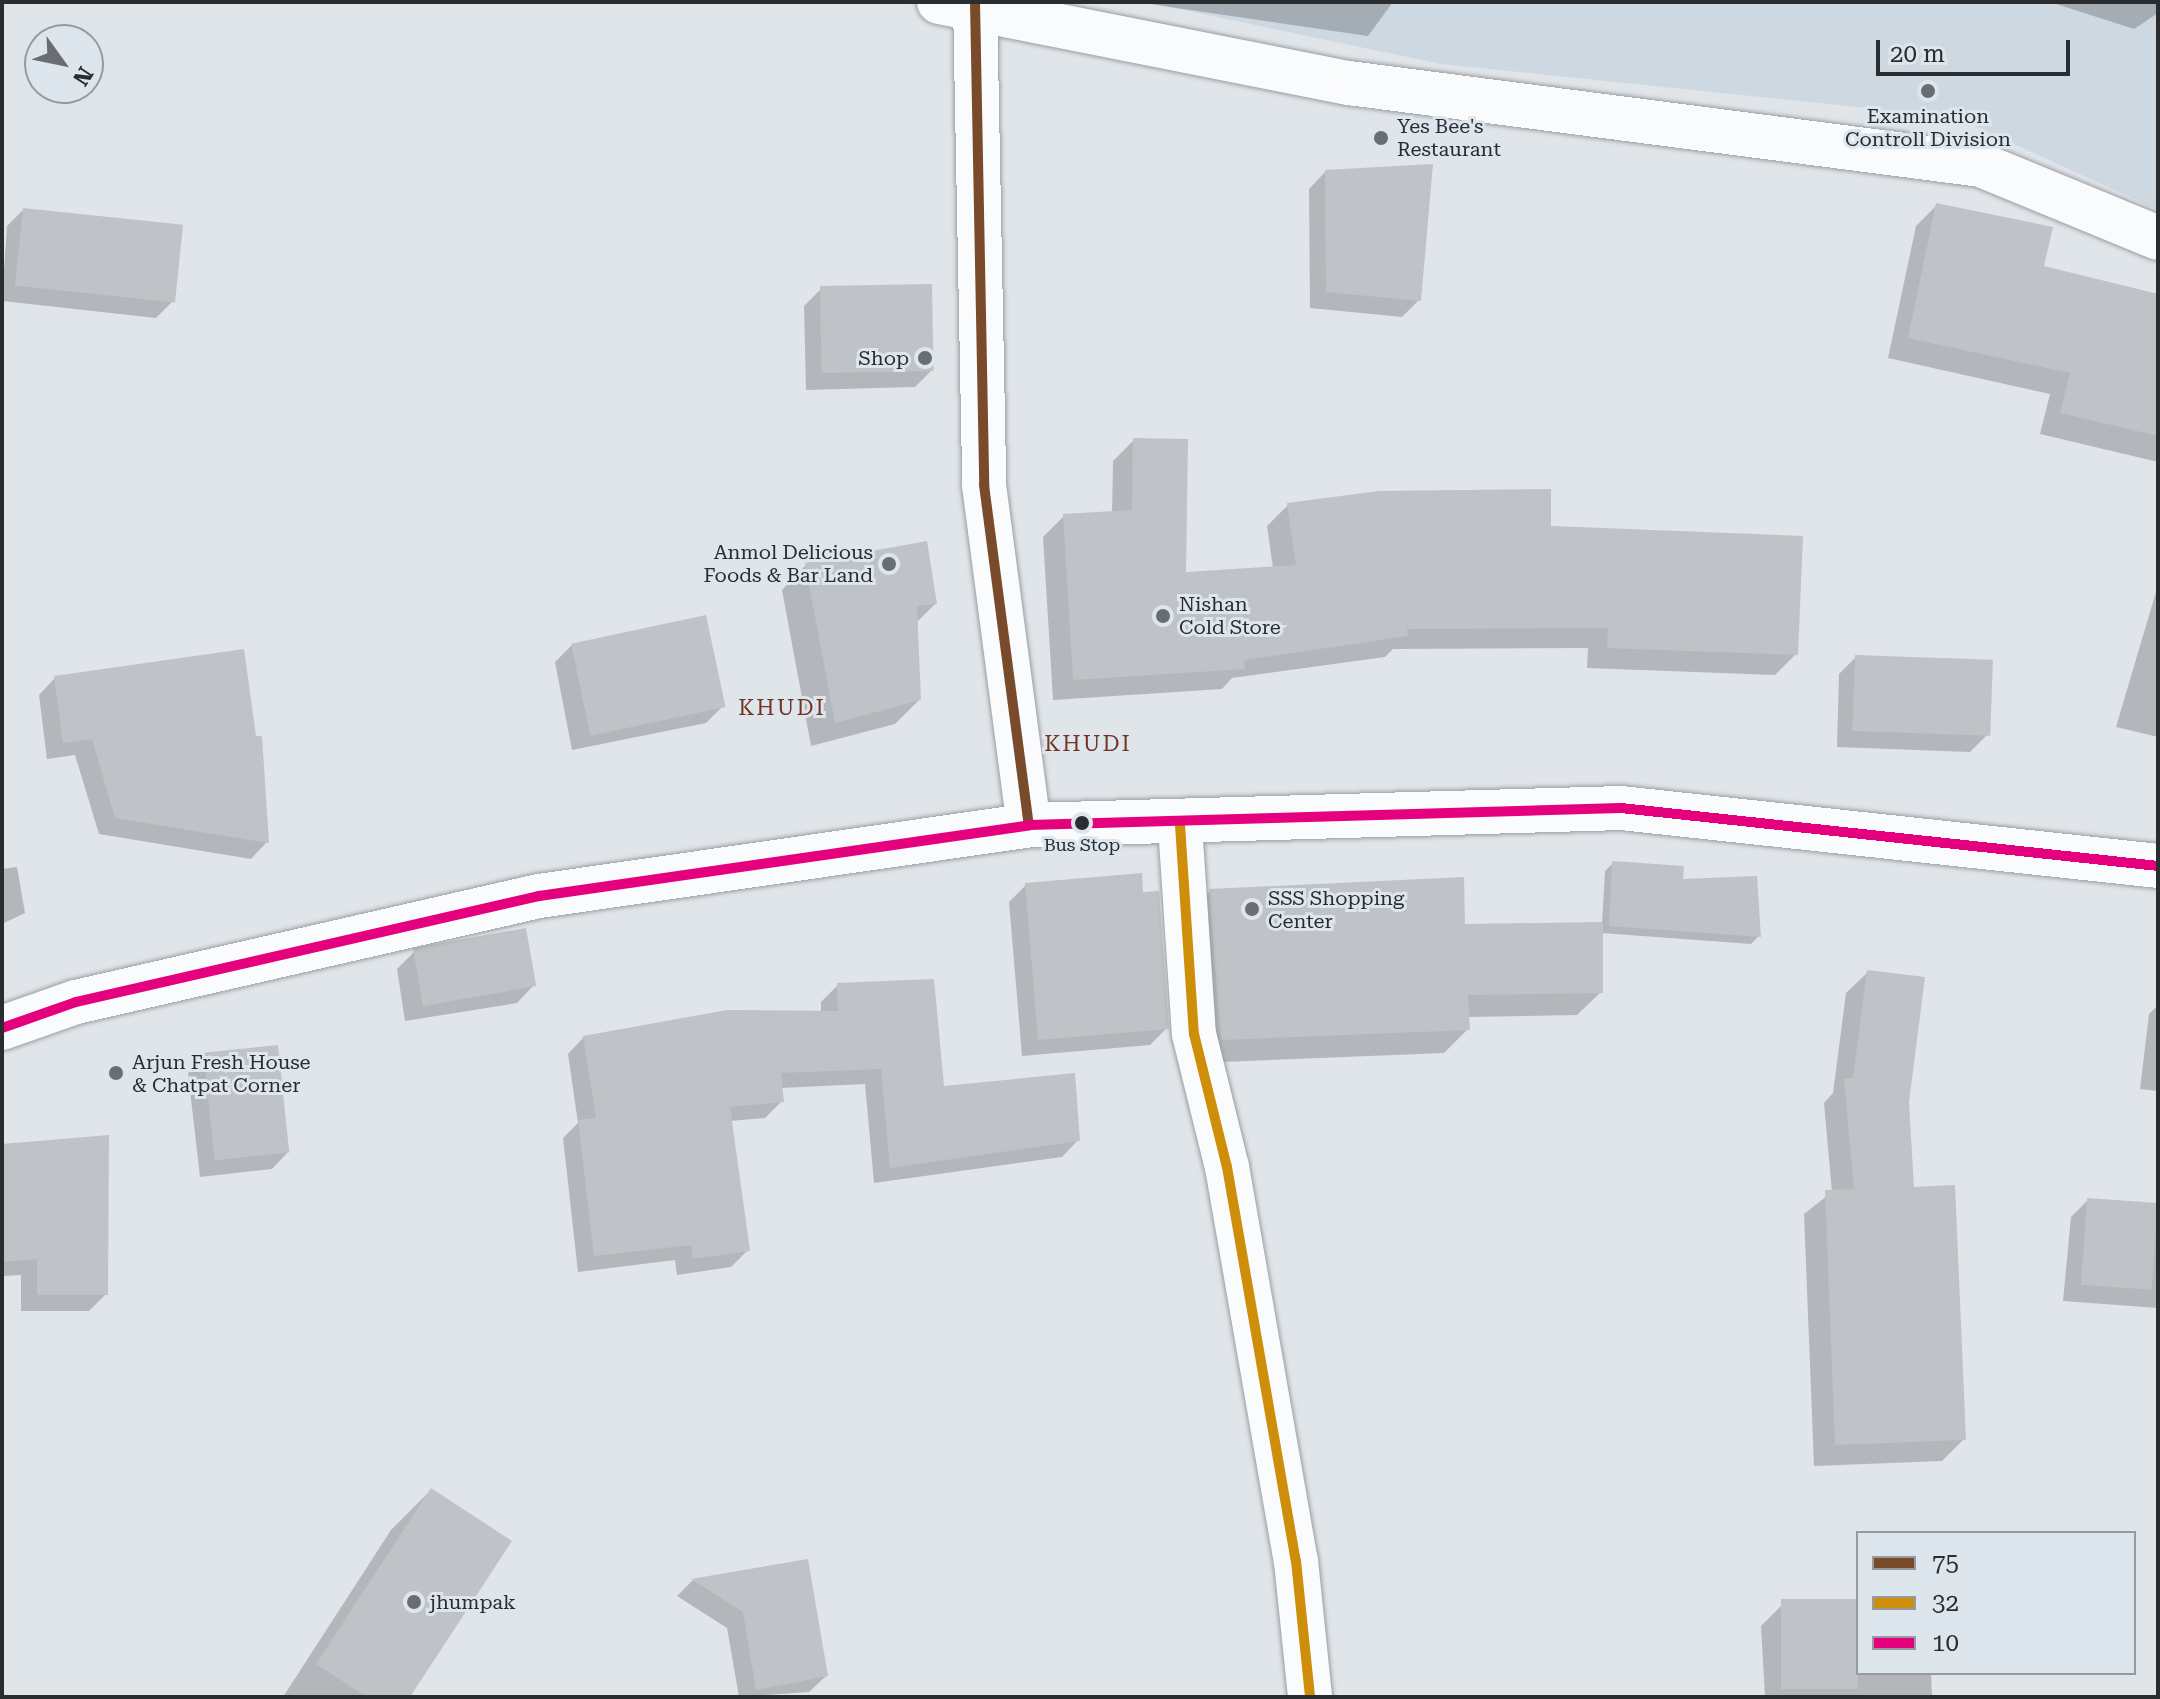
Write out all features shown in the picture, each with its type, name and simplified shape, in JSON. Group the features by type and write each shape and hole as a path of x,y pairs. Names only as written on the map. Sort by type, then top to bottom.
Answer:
{"street":[{"path":"1029,825 984,485 963,6 1349,83 1981,165 2158,238"},
{"path":"2,1028 76,1002 539,896 1029,825 1180,825 1621,808 2158,866"},
{"path":"1180,825 1194,1034 1227,1167 1291,1531 1310,1697"}],"shaded area":[{"name":"Examination Controll Division","path":"1145,2 2158,2 2158,210 1955,117 1441,64"}],"building":[{"path":"1433,164 1421,301 1326,292 1325,170"},
{"path":"1936,203 2053,227 2044,266 2158,294 2158,436 2060,413 2070,373 1908,338"},
{"path":"23,208 183,225 175,302 15,286"},
{"path":"932,284 934,371 822,373 820,286"},
{"path":"1133,438 1188,439 1186,572 1296,565 1287,503 1379,491 1551,489 1551,526 1803,536 1798,655 1607,648 1608,628 1407,629 1408,636 1244,660 1245,669 1073,680 1063,514 1132,510"},
{"path":"927,541 937,604 917,606 921,700 835,723 805,563"},
{"path":"706,615 726,707 591,736 571,644"},
{"path":"244,649 256,736 262,736 269,843 115,818 92,739 63,743 54,676"},
{"path":"1855,655 1993,660 1990,736 1852,731"},
{"path":"1612,861 1684,866 1683,879 1757,876 1761,937 1609,926"},
{"path":"1142,873 1143,892 1159,891 1169,1029 1038,1040 1025,883"},
{"path":"1464,877 1465,924 1603,922 1603,993 1468,995 1470,1030 1221,1040 1209,889"},
{"path":"526,928 536,986 423,1006 413,948"},
{"path":"1867,970 1925,977 1909,1102 1914,1187 1955,1185 1966,1440 1835,1445 1825,1190 1854,1189 1844,1079 1853,1078"},
{"path":"934,979 944,1086 1075,1073 1080,1141 890,1168 881,1069 781,1073 784,1102 730,1107 750,1251 693,1259 691,1245 594,1256 578,1120 596,1118 583,1036 727,1010 838,1011 837,983"},
{"path":"278,1045 289,1152 215,1160 203,1053"},
{"path":"109,1135 108,1295 37,1295 37,1259 2,1262 2,1144"},
{"path":"2087,1198 2158,1203 2152,1290 2081,1285"},
{"name":"jhumpak","path":"431,1488 512,1541 410,1697 367,1697 316,1664"},
{"path":"808,1559 828,1676 756,1690 743,1612 691,1579"},
{"path":"1781,1599 1856,1599 1858,1689 1781,1689"}],"transit line":[{"name":"75","path":"975,2 984,485 1029,825"},
{"name":"10","path":"2,1028 76,1002 539,896 1029,825 1621,808 2158,866"},
{"name":"32","path":"1180,825 1194,1034 1227,1167 1296,1561 1310,1697"}],"place":[{"name":"Examination Controll Division","path":"1928,91"},
{"name":"Yes Bee's Restaurant","path":"1381,138"},
{"name":"Shop","path":"925,358"},
{"name":"Anmol Delicious Foods & Bar Land","path":"889,564"},
{"name":"Nishan Cold Store","path":"1163,616"},
{"name":"Bus Stop","path":"1082,823"},
{"name":"SSS Shopping Center","path":"1252,909"},
{"name":"Arjun Fresh House & Chatpat Corner","path":"116,1073"},
{"name":"jhumpak","path":"414,1602"}],"district":[{"name":"KHUDI","path":"782,708"},
{"name":"KHUDI","path":"1088,744"}]}
